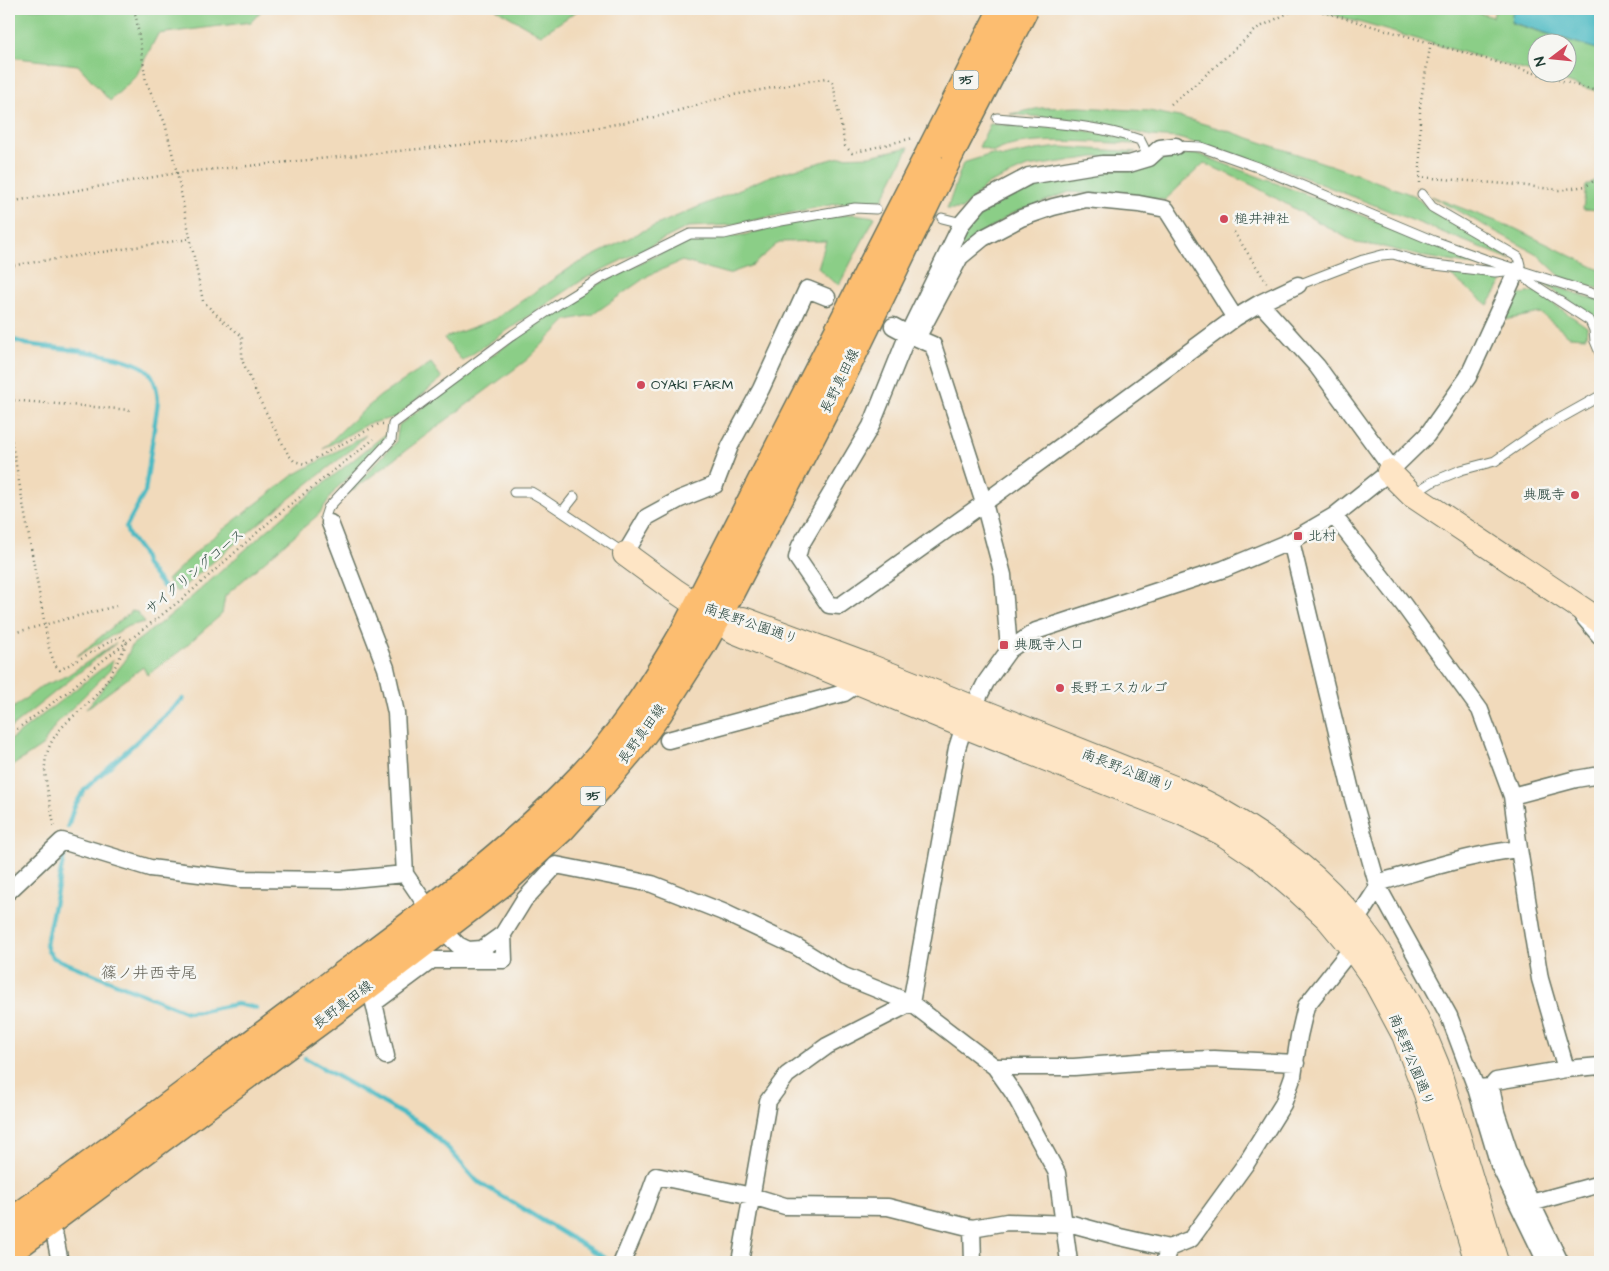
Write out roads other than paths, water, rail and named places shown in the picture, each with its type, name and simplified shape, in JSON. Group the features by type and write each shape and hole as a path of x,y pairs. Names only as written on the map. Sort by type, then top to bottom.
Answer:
{"main road":[{"name":"長野真田線","path":"9,1252 40,1216 436,920 486,865 533,824 572,786 609,744 643,698 683,633 712,613 934,146 1002,9"},
{"name":"長野真田線","path":"934,146 1025,9"},
{"name":"長野真田線","path":"9,1223 40,1216 369,996 427,952 436,920"}],"street":[{"path":"1176,146 1160,148 1149,158 1129,164 1102,164 1029,176 980,202 962,223 871,426 800,546 797,558 830,605 840,606 984,504 1236,318 1267,299 1298,284"},
{"path":"912,336 960,257 983,238 1021,218 1053,207 1086,199 1139,204 1166,209 1236,318"},
{"path":"911,1002 957,748 968,717 986,682 1009,650 1036,631 1224,570 1291,541 1334,516 1391,470 1427,436 1468,378 1517,270"},
{"path":"712,613 674,590 625,554 646,517 680,499 715,484 730,446 761,389 807,289 827,297"},
{"path":"1267,299 1391,470 1412,495 1600,621"},
{"path":"893,326 933,345 984,504 1003,575 1009,650"},
{"path":"1334,516 1404,604 1480,710 1512,796 1540,979 1566,1069"},
{"path":"330,523 386,668 396,713 405,874 436,920 458,945 474,955"},
{"path":"1291,541 1352,795 1378,887 1449,1016 1496,1112 1510,1155 1560,1262"},
{"path":"1567,598 1600,636"},
{"name":"南長野公園通り","path":"712,613 736,632 859,683 968,717 1174,788 1217,808 1254,831 1314,878 1356,921 1388,968 1426,1036 1437,1065 1496,1262"},
{"name":"南長野公園通り","path":"712,613 869,666 968,717 1222,833 1262,860 1328,919 1352,948 1374,979 1404,1035 1426,1094 1477,1262"},
{"path":"668,740 844,693 859,683"},
{"path":"1512,796 1576,779 1600,775"},
{"path":"9,891 62,841 150,868 241,879 341,880 405,874"},
{"path":"1356,921 1384,881 1499,851 1519,849"},
{"path":"427,952 474,955 503,934 524,900 556,865 652,884 723,912 797,947 844,976 911,1002 995,1067 1014,1094 1057,1172 1069,1262"},
{"path":"622,1262 656,1176 752,1196 785,1206 888,1207 972,1228 1007,1222 1072,1224 1120,1237 1166,1255 1191,1239 1247,1162 1283,1104 1296,1064 1299,1036 1306,1006 1352,948"},
{"path":"369,996 386,1056"},
{"path":"740,1262 768,1101 787,1075 827,1046 911,1002"},
{"path":"995,1067 1074,1067 1151,1060 1214,1059 1296,1064"},
{"path":"1483,1088 1496,1081 1566,1069 1600,1066"},
{"path":"1483,1088 1499,1165 1546,1262"},
{"path":"1531,1203 1600,1184"},
{"path":"40,1216 55,1237 60,1262"},
{"path":"972,1228 973,1262"}],"lane":[{"path":"997,118 1090,128 1126,135 1140,140 1149,158"},
{"path":"1176,146 1201,147 1260,168 1434,241 1600,296"},
{"path":"1422,194 1432,207 1518,257 1520,265 1517,270"},
{"path":"330,523 325,517 328,508 391,440 393,424 490,351 557,305 601,278 690,234 724,234 840,210 856,208 876,209"},
{"path":"942,218 962,223"},
{"path":"1298,284 1363,260 1394,254 1426,264 1494,272 1517,270 1533,284 1590,321 1600,353"},
{"path":"1412,495 1432,482 1461,470 1495,461 1541,429 1600,396"},
{"path":"514,492 531,492 625,554"},
{"path":"563,512 574,497"}],"water":[{"path":"1513,9 1600,9 1600,50 1576,42 1576,32 1543,32 1511,22"}],"waterway":[{"path":"9,335 14,340 26,344 110,356 140,366 151,375 156,386 158,401 145,492 126,527 128,534 142,553 146,565 163,586"},
{"path":"68,826 74,807 85,789 183,699"},
{"path":"64,856 46,944 48,951 54,958 187,1012 237,1004 256,1008"},
{"path":"305,1058 422,1125 447,1147 477,1181 611,1262"}],"place":[{"name":"槌井神社","path":"1224,219"},
{"name":"OYAKI FARM","path":"641,385"},
{"name":"典厩寺","path":"1575,495"},
{"name":"北村","path":"1298,536"},
{"name":"典厩寺入口","path":"1004,645"},
{"name":"長野エスカルゴ","path":"1060,688"}],"district":[{"name":"篠ノ井西寺尾","path":"149,973"}]}
